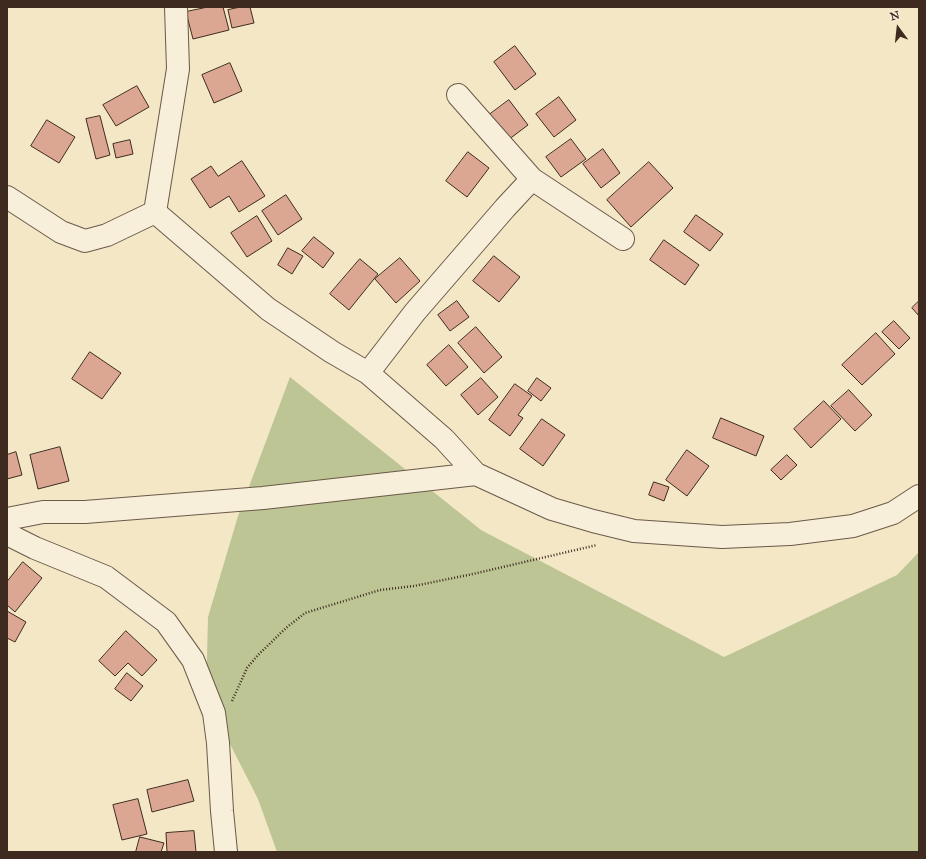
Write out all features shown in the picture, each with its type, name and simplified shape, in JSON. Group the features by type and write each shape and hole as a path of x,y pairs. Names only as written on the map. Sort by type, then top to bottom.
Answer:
{"street":[{"path":"155,212 178,69 176,7"},
{"path":"458,95 532,179 623,239"},
{"path":"368,373 415,312 532,179"},
{"path":"7,197 61,232 84,241 107,235 155,212"},
{"path":"155,212 268,309 332,352 368,373 444,439 476,474 552,509 634,531 722,537 790,534 853,526 893,513 919,496"},
{"path":"7,519 44,512 85,512 263,498 476,474"},
{"path":"7,534 35,548 106,578 166,622 193,660 214,713 218,743 226,852"}],"path":[{"path":"231,703 247,668 286,628 305,613 380,590 414,586 465,576 597,545"}],"green space":[{"path":"290,377 481,530 724,657 897,575 919,552 919,852 277,852 258,799 206,697 208,617 238,516"}],"building":[{"path":"208,7 223,7 229,30 193,39 186,12"},
{"path":"241,7 250,7 254,23 232,28 228,10"},
{"path":"515,46 536,74 515,90 494,62"},
{"path":"230,63 242,91 214,103 202,75"},
{"path":"137,86 149,107 116,126 103,105"},
{"path":"559,97 576,120 554,137 536,114"},
{"path":"509,100 528,125 508,140 489,115"},
{"path":"100,116 110,155 96,159 86,119"},
{"path":"47,120 75,137 59,163 31,146"},
{"path":"571,139 586,159 561,177 546,157"},
{"path":"130,140 133,154 116,158 113,144"},
{"path":"603,149 620,173 601,188 583,164"},
{"path":"468,152 489,168 467,197 446,181"},
{"path":"242,161 265,196 239,212 229,196 210,208 191,179 211,166 218,176"},
{"path":"649,162 673,188 631,227 607,200"},
{"path":"286,195 302,219 278,235 262,211"},
{"path":"696,215 723,234 710,251 684,232"},
{"path":"257,216 272,241 247,257 231,233"},
{"path":"314,237 334,253 323,268 302,251"},
{"path":"664,240 699,265 685,285 650,260"},
{"path":"288,248 303,256 292,274 278,265"},
{"path":"494,256 520,277 499,302 473,281"},
{"path":"400,258 420,281 396,303 375,279"},
{"path":"360,259 378,274 349,310 330,294"},
{"path":"457,301 469,317 450,331 438,315"},
{"path":"919,301 919,316 912,308"},
{"path":"894,321 910,338 899,349 882,332"},
{"path":"476,327 502,357 484,373 458,343"},
{"path":"876,333 895,354 862,385 842,365"},
{"path":"449,345 468,367 446,386 427,365"},
{"path":"90,352 121,373 102,399 72,379"},
{"path":"481,378 498,397 478,415 461,395"},
{"path":"537,378 551,388 541,401 528,391"},
{"path":"515,384 532,396 518,415 523,418 510,436 489,420"},
{"path":"849,390 872,415 855,431 831,406"},
{"path":"824,401 841,419 811,448 794,429"},
{"path":"721,418 764,436 756,456 713,438"},
{"path":"542,419 565,435 543,466 520,449"},
{"path":"60,447 69,481 38,489 30,455"},
{"path":"687,450 709,466 687,496 666,480"},
{"path":"16,452 22,475 7,479 7,455"},
{"path":"787,455 797,465 781,480 771,470"},
{"path":"654,482 669,487 664,501 649,495"},
{"path":"23,562 42,578 15,612 7,605 7,582"},
{"path":"7,611 26,622 15,642 7,638"},
{"path":"126,631 157,660 142,676 128,663 115,676 99,661"},
{"path":"127,673 143,686 131,701 115,689"},
{"path":"188,780 194,801 152,812 147,790"},
{"path":"138,799 147,834 122,840 113,805"},
{"path":"194,831 196,852 167,852 166,833"},
{"path":"140,837 164,843 161,852 136,852"}]}
